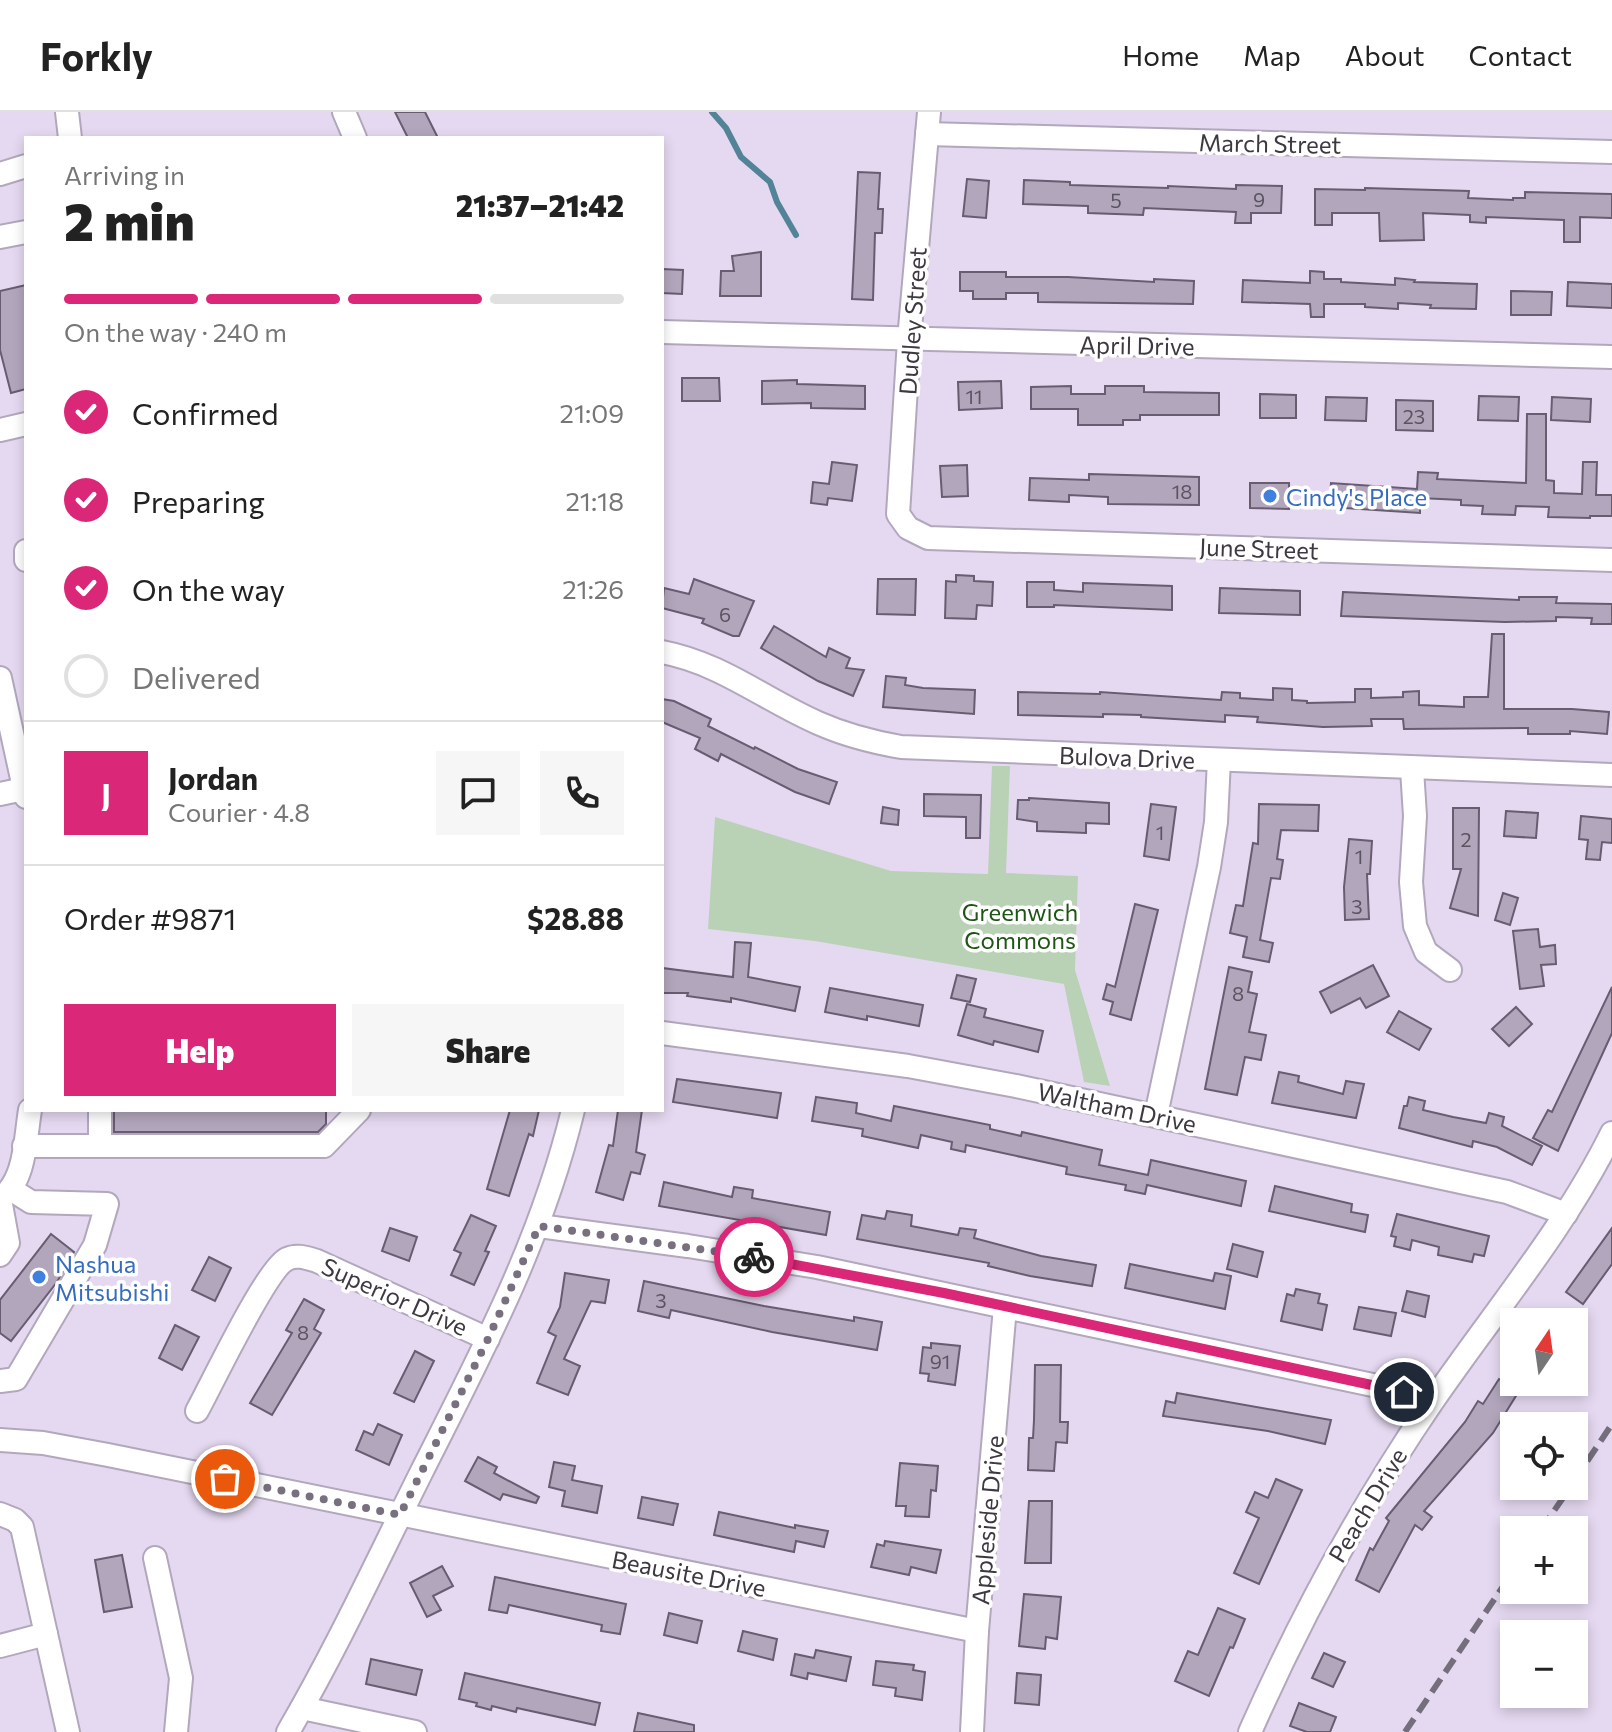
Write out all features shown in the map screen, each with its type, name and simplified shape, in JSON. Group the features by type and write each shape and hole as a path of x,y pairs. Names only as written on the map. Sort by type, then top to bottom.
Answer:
{"street":[{"path":"67,112 70,136"},
{"path":"344,112 354,136"},
{"name":"March Street","path":"928,123 1612,152"},
{"name":"Dudley Street","path":"908,528 898,514 928,123"},
{"path":"0,174 24,167"},
{"path":"0,237 24,232"},
{"name":"April Drive","path":"664,332 1612,357"},
{"path":"1,425 24,424"},
{"name":"June Street","path":"908,528 928,538 1612,560"},
{"name":"Bulova Drive","path":"664,653 700,662 734,677 817,723 879,744 945,750 1612,775"},
{"path":"0,678 24,781 0,794"},
{"path":"1156,1115 1209,867 1216,822 1219,760"},
{"path":"1412,769 1415,816 1411,882 1415,926 1426,952 1450,970"},
{"name":"Waltham Drive","path":"664,1033 908,1066 1156,1115 1507,1192 1566,1214"},
{"path":"0,1255 8,1243 10,1187 24,1146 30,1112"},
{"path":"100,1112 100,1145"},
{"path":"24,1146 324,1146 357,1112"},
{"path":"288,1732 488,1339 539,1226 553,1188 572,1112"},
{"name":"Peach Drive","path":"1250,1732 1317,1589 1382,1476 1566,1214 1612,1133"},
{"path":"0,1381 16,1379 95,1245 107,1204 31,1202 10,1187"},
{"path":"539,1226 817,1267 1434,1398"},
{"name":"Superior Drive","path":"197,1411 266,1281 288,1258 301,1256 317,1261 488,1339"},
{"name":"Appleside Drive","path":"972,1732 977,1631 1005,1307"},
{"name":"Beausite Drive","path":"0,1440 43,1443 108,1455 977,1631"},
{"path":"0,1514 15,1520 22,1527 68,1732"},
{"path":"155,1558 181,1678 176,1732"},
{"path":"0,1646 46,1634"},
{"path":"302,1708 415,1732"}],"green space":[{"name":"Greenwich Commons","path":"992,766 1010,766 1006,873 1078,876 1075,970 1110,1086 1084,1082 1064,984 815,941 708,929 715,817 891,871 988,874"}],"building":[{"path":"395,112 425,112 437,136 407,136"},
{"path":"858,172 880,173 878,209 883,209 882,233 875,233 873,300 852,299"},
{"path":"967,179 989,181 986,218 963,216"},
{"path":"1024,180 1070,182 1070,185 1168,188 1282,186 1281,213 1251,213 1251,223 1235,223 1236,212 1144,208 1143,215 1088,213 1088,206 1023,204"},
{"path":"1315,189 1469,191 1468,198 1513,200 1525,198 1525,192 1612,194 1612,218 1580,217 1580,242 1564,242 1564,220 1486,217 1486,223 1470,222 1470,215 1423,213 1424,240 1380,241 1379,213 1332,213 1332,225 1315,225"},
{"path":"761,252 761,296 720,296 721,271 734,271 732,256"},
{"path":"664,269 683,270 682,294 664,293"},
{"path":"1310,271 1324,272 1324,279 1341,279 1341,282 1395,285 1395,278 1414,282 1477,284 1476,309 1430,308 1431,305 1398,303 1398,309 1365,307 1365,304 1324,304 1324,317 1311,317 1310,304 1242,302 1243,280 1310,283"},
{"path":"960,272 1006,272 1006,277 1194,281 1193,304 1038,302 1038,293 1006,293 1006,299 973,299 973,291 960,291"},
{"path":"1568,282 1612,284 1612,308 1567,306"},
{"path":"24,285 24,390 11,393 0,350 0,291"},
{"path":"1511,291 1552,292 1551,315 1511,315"},
{"path":"682,378 719,378 720,401 682,401"},
{"path":"797,380 797,384 865,386 865,409 811,408 811,403 762,404 762,381"},
{"path":"1001,381 1002,408 959,410 958,382"},
{"path":"1071,386 1071,394 1105,394 1105,386 1144,386 1144,392 1219,393 1219,415 1140,415 1140,420 1123,420 1123,425 1078,425 1078,409 1031,409 1031,387"},
{"path":"1260,394 1296,395 1296,418 1260,418"},
{"path":"1479,396 1519,397 1518,421 1478,420"},
{"path":"1326,397 1367,398 1366,421 1325,420"},
{"path":"1552,397 1591,399 1590,422 1551,420"},
{"path":"1396,400 1433,401 1433,431 1396,430"},
{"path":"1527,414 1546,414 1546,480 1554,481 1554,493 1582,494 1583,462 1597,462 1596,495 1612,495 1612,516 1548,517 1549,507 1516,506 1515,515 1482,514 1483,506 1461,505 1461,500 1420,498 1420,513 1329,507 1331,483 1417,489 1418,472 1438,473 1437,479 1526,483"},
{"path":"832,462 857,465 852,501 828,498 827,505 811,503 813,482 829,484"},
{"path":"967,465 968,496 942,497 940,466"},
{"path":"1089,474 1199,477 1199,505 1108,504 1108,497 1069,495 1069,502 1029,500 1030,478 1089,480"},
{"name":"Cindy's Place","path":"1250,483 1289,483 1289,509 1250,508"},
{"path":"956,575 974,576 974,581 993,582 992,606 977,605 976,619 945,618 946,581 956,582"},
{"path":"694,579 754,601 739,636 733,636 702,623 704,619 664,609 664,588 689,594"},
{"path":"878,579 916,579 915,615 877,614"},
{"path":"1027,582 1054,582 1054,590 1083,592 1083,583 1172,586 1172,610 1054,605 1027,607"},
{"path":"1220,588 1300,591 1300,615 1219,613"},
{"path":"1343,592 1519,600 1519,597 1557,597 1556,603 1612,604 1612,624 1591,624 1592,618 1556,617 1556,621 1505,622 1341,616"},
{"path":"774,626 826,657 829,648 850,658 846,668 864,670 853,696 818,681 761,648"},
{"path":"1492,634 1504,634 1504,709 1609,712 1607,734 1570,731 1570,734 1528,734 1528,728 1404,729 1403,719 1371,719 1372,726 1323,727 1257,722 1258,717 1225,715 1225,722 1141,715 1018,715 1018,692 1100,692 1221,700 1222,692 1240,693 1240,698 1273,700 1273,688 1292,689 1292,700 1307,703 1355,702 1355,689 1371,689 1371,698 1403,697 1403,692 1419,691 1419,705 1464,707 1464,697 1488,697"},
{"path":"886,676 906,678 905,685 923,688 975,690 974,714 883,707"},
{"path":"664,699 711,719 708,726 754,749 837,782 829,804 795,792 721,754 718,761 695,749 700,738 664,723"},
{"path":"924,794 981,795 980,838 966,838 966,817 924,816"},
{"path":"1018,800 1109,803 1109,824 1086,823 1086,833 1037,831 1037,822 1017,819"},
{"path":"1151,804 1176,807 1169,860 1144,856"},
{"path":"1259,804 1319,805 1318,831 1281,830 1277,859 1283,860 1280,879 1271,878 1260,940 1273,943 1269,962 1243,957 1247,937 1230,933 1236,905 1243,906 1253,843 1258,844"},
{"path":"883,807 899,810 898,825 881,823"},
{"path":"1453,808 1479,808 1478,916 1450,908 1461,869 1453,869"},
{"path":"1506,811 1538,813 1536,838 1504,836"},
{"path":"1581,816 1612,819 1612,843 1602,842 1600,860 1586,859 1588,840 1579,839"},
{"path":"1349,839 1372,841 1370,874 1367,874 1369,919 1345,920 1344,887"},
{"path":"1503,893 1518,898 1510,925 1495,920"},
{"path":"1135,904 1158,910 1131,1020 1110,1014 1113,1002 1103,999 1107,984 1115,987"},
{"path":"1538,929 1540,947 1555,945 1556,964 1541,965 1544,986 1520,989 1513,931"},
{"path":"735,942 751,943 748,977 800,987 795,1011 731,998 731,1002 687,996 688,993 664,993 664,968 733,977"},
{"path":"1373,965 1389,996 1366,1008 1360,998 1331,1013 1320,992"},
{"path":"1229,967 1252,972 1248,992 1257,994 1249,1032 1266,1035 1261,1060 1245,1057 1237,1095 1205,1089"},
{"path":"957,975 976,979 970,1002 951,998"},
{"path":"1612,987 1612,1033 1558,1151 1533,1138 1548,1110 1552,1112"},
{"path":"830,988 923,1005 919,1026 825,1012"},
{"path":"967,1004 986,1009 984,1017 1043,1031 1038,1052 994,1041 993,1045 958,1035"},
{"path":"1516,1007 1532,1024 1509,1046 1492,1029"},
{"path":"1399,1011 1431,1029 1419,1050 1387,1032"},
{"path":"1279,1072 1299,1076 1298,1082 1343,1094 1346,1081 1364,1084 1356,1118 1272,1103"},
{"path":"677,1079 781,1093 777,1118 673,1102"},
{"path":"816,1097 857,1103 856,1113 891,1121 894,1106 990,1125 990,1129 1021,1136 1022,1132 1102,1150 1099,1165 1148,1175 1151,1160 1246,1181 1241,1206 1147,1185 1145,1194 1125,1190 1126,1185 1066,1174 1067,1167 966,1145 965,1152 951,1149 952,1142 921,1135 918,1148 862,1136 863,1129 812,1121"},
{"path":"1409,1097 1425,1101 1423,1110 1453,1117 1486,1123 1489,1113 1504,1117 1502,1126 1542,1146 1532,1165 1497,1147 1473,1141 1472,1147 1399,1128"},
{"path":"114,1112 326,1112 326,1124 318,1132 114,1132"},
{"path":"509,1112 539,1112 533,1136 529,1134 509,1196 487,1189"},
{"path":"618,1112 642,1112 636,1152 645,1155 640,1174 631,1172 623,1200 596,1192 609,1145 613,1146"},
{"path":"664,1182 732,1197 734,1187 753,1190 752,1198 830,1212 826,1235 659,1206"},
{"path":"1275,1186 1352,1204 1351,1212 1368,1215 1365,1232 1269,1211"},
{"path":"887,1211 912,1215 911,1226 958,1235 960,1228 976,1230 974,1238 1041,1256 1096,1265 1092,1286 857,1239 862,1215 885,1219"},
{"path":"1397,1214 1489,1236 1484,1256 1474,1254 1472,1262 1438,1255 1439,1247 1412,1240 1410,1250 1394,1246 1396,1237 1391,1236"},
{"path":"471,1215 496,1226 485,1251 489,1252 474,1285 451,1275 461,1253 454,1250"},
{"path":"390,1228 417,1237 409,1261 382,1251"},
{"path":"1612,1228 1612,1264 1583,1304 1566,1292"},
{"name":"Nashua Mitsubishi","path":"51,1234 74,1252 57,1282 11,1341 0,1333 0,1300"},
{"path":"1233,1244 1263,1252 1257,1277 1227,1269"},
{"path":"209,1257 231,1268 215,1301 192,1290"},
{"path":"1130,1264 1213,1281 1215,1273 1231,1276 1225,1309 1125,1288"},
{"path":"565,1273 609,1280 605,1303 591,1301 564,1359 580,1366 568,1395 537,1383 556,1336 548,1332 560,1307"},
{"path":"644,1281 764,1306 854,1321 854,1317 882,1322 877,1350 671,1310 669,1318 638,1311"},
{"path":"1296,1289 1320,1294 1318,1303 1327,1305 1322,1330 1281,1321 1287,1294 1294,1296"},
{"path":"1407,1291 1429,1296 1425,1317 1402,1311"},
{"path":"304,1299 324,1310 314,1329 321,1333 272,1415 250,1403 292,1333 286,1330"},
{"path":"1359,1307 1396,1313 1391,1336 1354,1329"},
{"path":"175,1325 199,1337 182,1370 159,1358"},
{"path":"931,1343 960,1346 955,1385 928,1381 929,1374 920,1373 923,1347 931,1348"},
{"path":"415,1351 434,1361 414,1402 394,1393"},
{"path":"1035,1365 1061,1365 1060,1422 1068,1422 1067,1443 1056,1442 1054,1471 1028,1470 1029,1438 1033,1438"},
{"path":"1499,1379 1500,1396 1516,1396 1506,1412 1500,1412 1500,1422 1493,1433 1424,1511 1432,1517 1422,1530 1415,1525 1379,1592 1356,1580 1370,1548 1373,1550 1389,1521 1386,1518 1465,1422 1478,1401 1483,1404"},
{"path":"1177,1393 1331,1420 1325,1444 1268,1431 1163,1416 1166,1401 1175,1403"},
{"path":"378,1424 402,1435 389,1465 356,1450 364,1431 373,1435"},
{"path":"478,1457 497,1467 494,1473 539,1497 536,1503 503,1494 500,1500 465,1481"},
{"path":"554,1462 575,1466 572,1480 602,1486 597,1513 562,1506 565,1491 549,1487"},
{"path":"900,1463 938,1466 936,1491 931,1490 929,1517 905,1516 906,1506 896,1506"},
{"path":"1276,1479 1302,1490 1259,1584 1234,1573 1259,1518 1246,1512 1255,1492 1268,1498"},
{"path":"642,1497 678,1504 673,1525 638,1518"},
{"path":"1029,1501 1052,1501 1051,1563 1025,1563"},
{"path":"719,1512 795,1528 795,1525 828,1531 824,1547 796,1541 794,1552 714,1535"},
{"path":"885,1541 941,1550 936,1573 911,1567 909,1575 871,1567 877,1544 884,1546"},
{"path":"122,1555 132,1607 104,1612 95,1560"},
{"path":"442,1566 453,1586 433,1596 441,1610 427,1617 410,1583"},
{"path":"495,1577 626,1604 620,1634 601,1631 602,1625 509,1605 507,1613 489,1610"},
{"path":"1024,1594 1061,1597 1057,1639 1046,1637 1045,1649 1019,1646"},
{"path":"1218,1608 1245,1619 1209,1696 1175,1681 1188,1651 1198,1655"},
{"path":"669,1613 702,1621 697,1643 664,1635"},
{"path":"743,1631 777,1639 773,1660 738,1651"},
{"path":"816,1650 851,1657 846,1681 808,1673 807,1679 791,1675 795,1654 814,1658"},
{"path":"1324,1653 1345,1662 1333,1687 1312,1678"},
{"path":"371,1659 422,1670 416,1695 366,1684"},
{"path":"876,1661 914,1665 913,1670 925,1672 922,1700 895,1696 896,1688 873,1685"},
{"path":"465,1673 600,1703 595,1725 517,1708 516,1712 476,1706 477,1703 459,1699"},
{"path":"1017,1673 1041,1675 1039,1705 1015,1703"},
{"path":"1299,1703 1336,1717 1330,1732 1307,1732 1290,1726"},
{"path":"638,1713 694,1725 694,1732 634,1732"}],"waterway":[{"path":"712,112 726,128 741,157 770,182 777,202 796,235"}],"railway":[{"path":"1588,1460 1612,1424"},
{"path":"1551,1516 1561,1500"},
{"path":"1405,1732 1500,1591"}],"way so far":[{"path":"225,1479 400,1515 488,1339 539,1226 754,1257"}],"place":[{"name":"Cindy's Place","path":"1270,496"},
{"name":"Nashua Mitsubishi","path":"39,1277"}],"route":[{"path":"754,1257 944,1293 1404,1392"}]}
